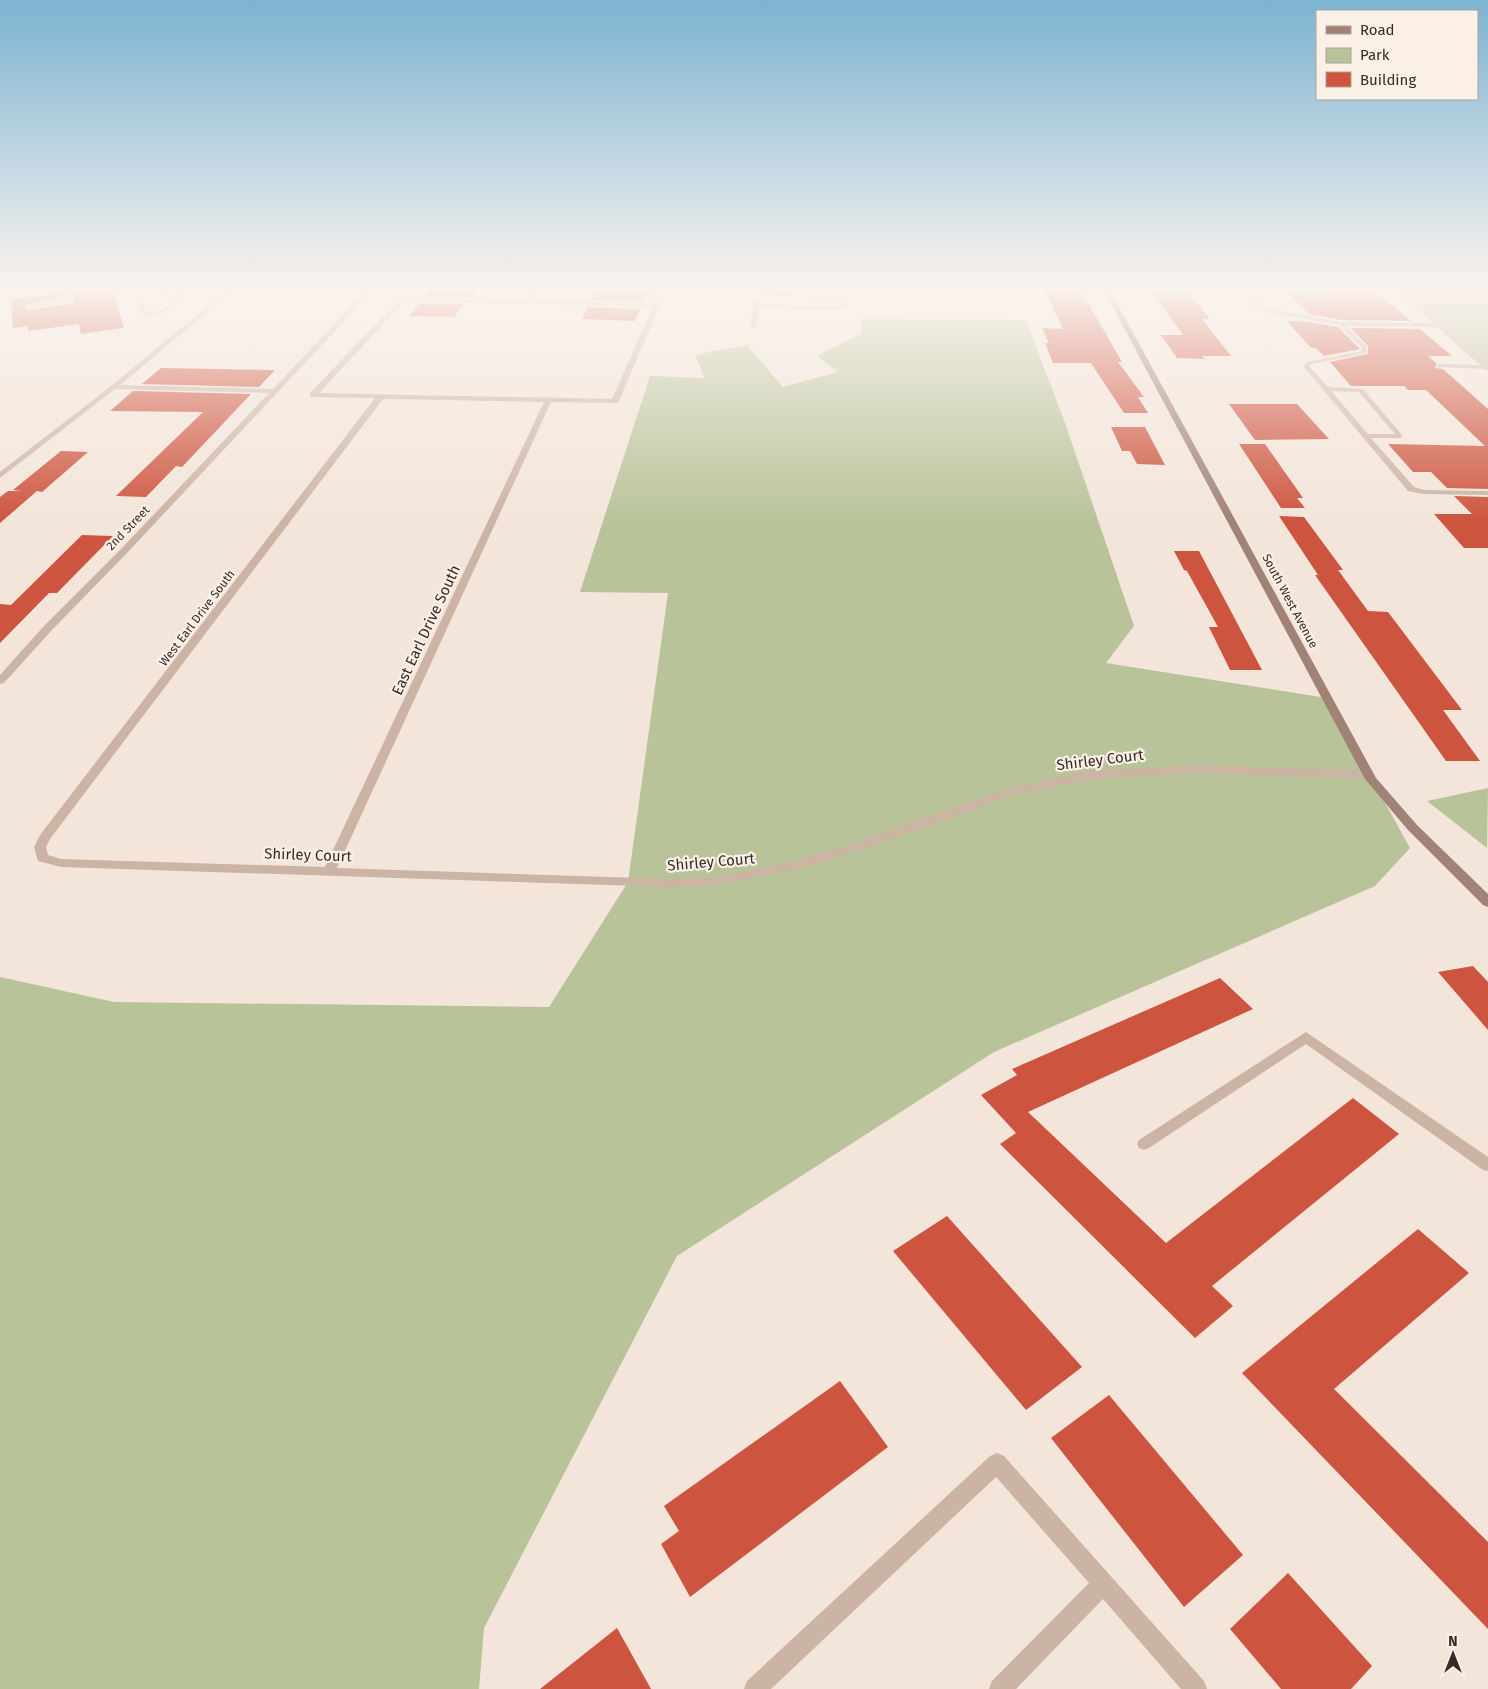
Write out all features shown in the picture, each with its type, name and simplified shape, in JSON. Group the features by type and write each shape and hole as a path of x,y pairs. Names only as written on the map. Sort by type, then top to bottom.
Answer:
{"street":[{"path":"0,476 141,364"},
{"name":"2nd Street","path":"0,681 47,629 300,364"},
{"path":"342,364 313,395 615,401 630,364"},
{"name":"South West Avenue","path":"1146,364 1369,775 1391,806 1428,845 1488,902"},
{"path":"113,387 274,391"},
{"name":"West Earl Drive South","path":"42,858 40,847 44,838 381,396"},
{"name":"East Earl Drive South","path":"329,872 548,400"},
{"name":"Shirley Court","path":"42,858 61,863 670,883 718,881 801,864 865,844 1017,790 1090,775 1142,770 1196,769 1369,775"},
{"path":"754,1689 997,1463 1196,1689"},
{"path":"1000,1689 1103,1584"}],"lane":[{"path":"1308,364 1307,367 1411,489 1424,492 1488,493"},
{"path":"1438,366 1487,368"},
{"path":"1326,389 1361,390 1400,436 1366,436"},
{"path":"1144,1144 1306,1038 1488,1165"}],"green space":[{"path":"699,364 763,364 783,387 838,372 827,364 1043,364 1065,423 1134,626 1106,663 1327,698 1410,848 1375,886 994,1052 677,1256 484,1628 479,1689 0,1689 0,977 114,1002 549,1007 628,882 668,593 580,592 650,376 705,378"},
{"path":"1488,788 1487,848 1427,801"}],"building":[{"path":"1092,364 1119,364 1144,397 1138,397 1148,413 1124,413"},
{"path":"1332,364 1436,364 1435,368 1443,369 1488,409 1488,489 1447,488 1431,472 1413,472 1388,444 1485,446 1426,390 1408,390 1404,386 1351,386"},
{"path":"161,368 275,370 259,387 142,384"},
{"path":"133,391 251,394 182,467 176,466 146,497 116,496 203,412 110,411"},
{"path":"1229,404 1297,404 1329,439 1255,440"},
{"path":"1111,427 1145,427 1165,465 1137,464 1130,451 1122,451"},
{"path":"1239,444 1265,444 1303,498 1297,498 1305,508 1281,508"},
{"path":"61,451 88,452 42,492 37,491 0,523 0,497 8,491 21,491 13,490"},
{"path":"1454,496 1488,497 1488,548 1464,548 1434,514 1472,514"},
{"path":"1279,516 1304,517 1343,570 1338,570 1368,611 1388,612 1462,710 1443,710 1480,761 1446,761 1315,575 1318,575"},
{"path":"82,535 113,536 57,593 49,593 0,643 0,604 11,605"},
{"path":"1174,551 1199,551 1262,670 1230,670 1209,627 1218,627"},
{"path":"1473,966 1488,982 1488,1030 1438,972"},
{"path":"1220,978 1253,1009 1028,1112 1166,1243 1353,1098 1399,1134 1212,1286 1233,1306 1195,1338 1000,1144 1016,1133 981,1095 1017,1075 1012,1069"},
{"path":"947,1216 1082,1367 1026,1410 893,1251"},
{"path":"1418,1229 1469,1273 1334,1389 1488,1542 1488,1629 1242,1373"},
{"path":"840,1381 888,1447 690,1597 661,1544 679,1531 664,1506"},
{"path":"1109,1395 1243,1555 1184,1607 1051,1438"},
{"path":"1288,1573 1372,1666 1351,1689 1281,1689 1230,1629"},
{"path":"617,1628 651,1689 540,1689"}]}
